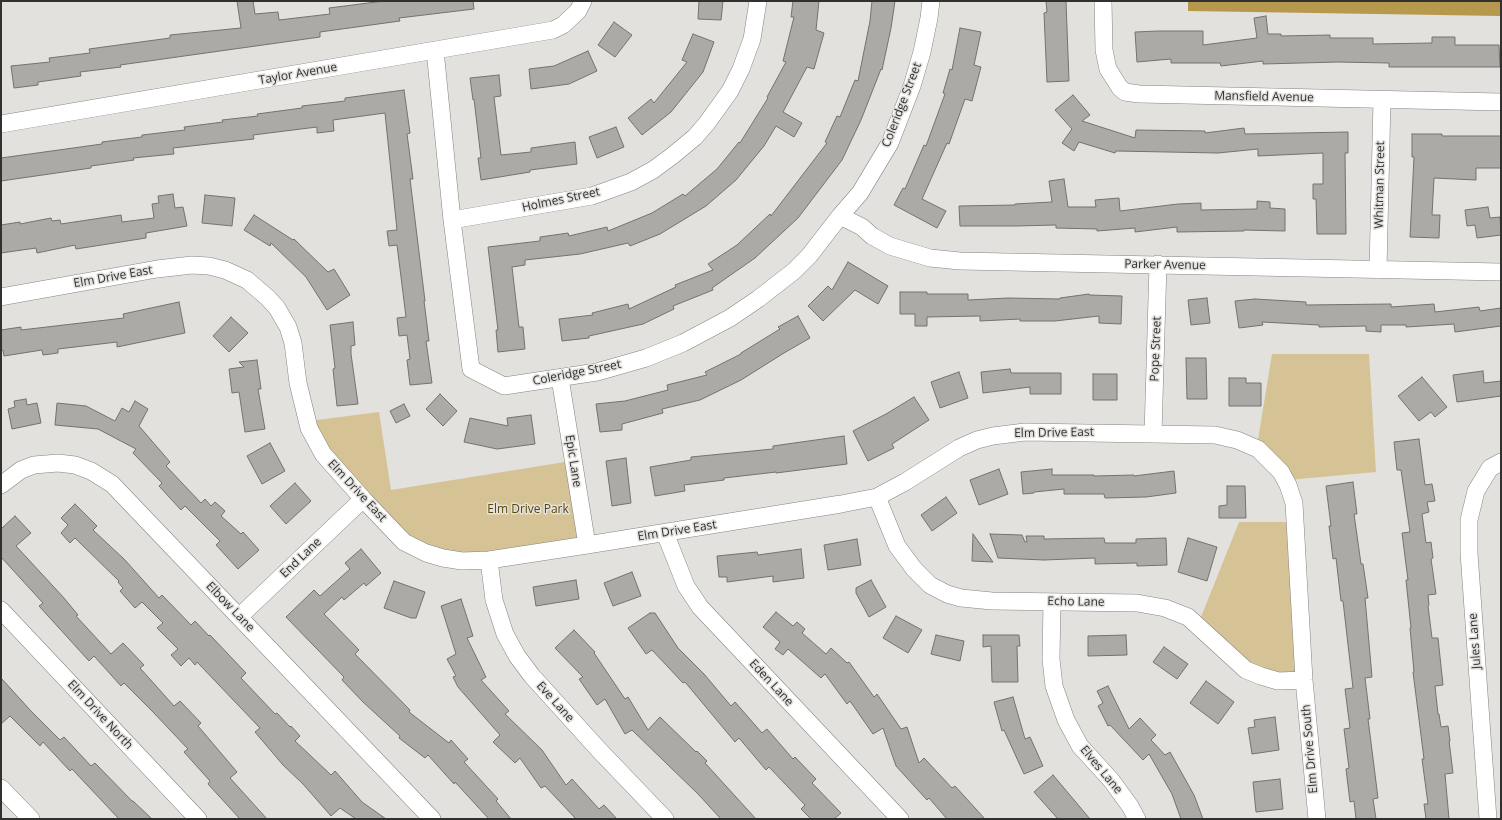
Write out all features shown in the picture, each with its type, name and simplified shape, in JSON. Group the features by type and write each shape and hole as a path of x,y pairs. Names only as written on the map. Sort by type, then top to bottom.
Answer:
{"street":[{"name":"Taylor Avenue","path":"1,124 553,30 563,25 578,11 583,1"},
{"name":"Holmes Street","path":"452,220 592,196 631,182 653,170 695,137 730,91 741,69 752,39 758,1"},
{"name":"Coleridge Street","path":"435,50 452,220 471,369 504,386 597,372 646,358 683,343 730,318 758,299 794,271 809,256 860,193 890,143 916,72 929,18 931,1"},
{"name":"Mansfield Avenue","path":"1103,1 1104,50 1108,69 1120,88 1125,92 1139,94 1501,102"},
{"name":"Whitman Street","path":"1378,270 1382,100"},
{"name":"Parker Avenue","path":"840,216 862,227 872,236 890,246 930,258 960,261 1501,272"},
{"name":"Pope Street","path":"1153,434 1158,264"},
{"name":"Elm Drive East","path":"1,296 157,269 192,265 209,266 225,270 247,280 277,308 288,327 293,343 298,383 309,428 323,454 404,542 426,553 462,561 489,560 665,533 833,506 877,497 906,482 959,448 977,440 993,436 1025,432 1214,435 1237,440 1258,450 1281,472 1288,485 1294,503 1304,680"},
{"name":"Epic Lane","path":"560,378 587,545"},
{"name":"Elbow Lane","path":"1,485 21,470 34,466 58,463 75,465 91,471 112,484 432,819"},
{"name":"Jules Lane","path":"1488,819 1469,553 1469,520 1476,491 1496,465"},
{"name":"Echo Lane","path":"877,497 897,546 914,569 930,585 947,594 961,598 992,601 1137,603 1165,608 1188,617 1246,670 1278,681 1304,680"},
{"name":"End Lane","path":"239,617 363,499"},
{"name":"Eden Lane","path":"665,533 686,586 700,607 900,819"},
{"name":"Eve Lane","path":"489,560 494,600 505,634 517,656 532,676 599,750 665,819"},
{"name":"Elves Lane","path":"1052,602 1051,659 1054,686 1066,720 1080,746 1111,780 1130,806 1137,819"},
{"name":"Elm Drive North","path":"1,610 198,819"},
{"name":"Elm Drive South","path":"1304,680 1317,819"},
{"path":"1,788 31,819"}],"green space":[{"path":"1272,354 1369,354 1376,472 1288,480 1257,446"},
{"name":"Elm Drive Park","path":"379,412 391,490 571,461 585,543 462,559 406,540 325,453 309,421"},
{"path":"1239,522 1294,522 1304,678 1273,680 1241,661 1199,622"}],"shaded area":[{"path":"1188,1 1501,1 1501,16 1188,11"}],"building":[{"path":"237,1 253,1 255,14 278,12 279,20 330,14 329,8 384,1 473,1 474,9 399,18 400,21 320,32 320,37 120,65 121,67 80,72 81,76 38,82 38,85 14,88 11,66 50,62 49,58 90,53 89,49 170,38 170,35 241,28"},
{"path":"699,1 723,1 721,20 698,19"},
{"path":"793,1 819,1 816,30 824,33 814,69 807,67 783,112 802,123 794,137 776,126 764,146 736,180 706,206 660,234 630,246 628,243 580,254 525,260 525,265 512,267 519,327 523,327 525,349 498,352 496,330 498,330 488,247 540,241 540,237 568,233 569,236 607,227 608,231 652,213 683,194 685,196 717,169 739,142 740,143 768,98 767,97 786,62 783,61 794,17 791,17"},
{"path":"872,1 895,1 882,70 881,69 861,120 842,160 798,218 755,258 712,288 713,290 673,306 674,309 643,324 589,336 589,338 562,341 559,319 593,315 592,313 628,304 629,309 676,287 675,285 713,270 708,264 737,245 770,214 771,216 827,143 825,142 837,116 840,117 855,80 858,81 870,21"},
{"path":"1046,1 1066,1 1069,81 1047,82 1044,13 1047,12"},
{"path":"1266,16 1268,34 1281,34 1281,36 1330,35 1330,38 1373,38 1373,44 1432,43 1432,37 1455,37 1455,45 1499,45 1500,67 1389,67 1389,63 1338,62 1263,64 1263,61 1221,66 1220,63 1171,63 1171,59 1137,62 1135,32 1203,31 1203,45 1257,38 1254,18"},
{"path":"614,22 632,35 615,57 598,45"},
{"path":"960,28 981,32 974,65 981,67 972,101 965,99 949,144 947,143 922,199 946,211 937,228 894,205 903,188 905,189 924,145 926,146 945,94 943,93 950,69 952,70"},
{"path":"693,34 714,42 703,72 671,112 642,135 628,118 651,99 654,103 687,62 682,60"},
{"path":"588,51 597,71 569,84 531,89 529,69 554,66"},
{"path":"499,75 501,96 494,97 501,155 531,152 531,148 575,142 577,164 530,170 530,172 481,180 478,158 481,158 470,78"},
{"path":"404,90 410,133 407,134 413,179 410,179 425,301 429,341 426,341 432,383 410,385 407,360 410,359 407,335 399,336 397,318 406,317 397,245 389,246 387,231 397,230 385,113 333,120 334,131 317,133 317,127 253,135 254,139 173,148 174,154 133,158 134,160 91,166 91,168 1,181 1,158 102,144 102,142 142,137 142,135 185,130 184,127 223,122 222,120 258,116 257,114 302,108 302,106 345,101 345,98"},
{"path":"1073,95 1090,115 1082,121 1135,138 1136,130 1205,131 1205,133 1244,128 1245,134 1348,132 1348,153 1345,153 1346,234 1317,234 1316,199 1313,199 1313,184 1323,184 1323,153 1258,156 1258,149 1218,153 1116,151 1115,153 1079,142 1074,151 1062,143 1072,129 1055,110"},
{"path":"616,127 624,147 597,158 589,137"},
{"path":"1412,134 1442,134 1442,136 1501,136 1501,168 1476,168 1476,180 1434,178 1432,215 1440,215 1439,238 1410,237 1414,157 1412,157"},
{"path":"1064,179 1068,207 1096,207 1095,200 1119,198 1120,211 1178,204 1201,203 1201,210 1257,209 1257,201 1270,202 1270,208 1285,209 1285,231 1244,230 1177,232 1177,227 1135,232 1135,228 1097,231 1097,229 1056,228 1056,225 960,226 959,206 1015,205 1052,202 1049,181"},
{"path":"173,194 175,208 183,207 187,226 146,233 146,238 76,249 75,245 37,253 36,248 1,253 1,225 20,222 20,224 51,218 52,221 60,220 61,224 121,215 122,222 154,218 152,204 159,203 158,196"},
{"path":"205,195 235,198 232,226 202,223"},
{"path":"1488,207 1490,218 1500,217 1501,235 1477,238 1475,225 1467,226 1465,210"},
{"path":"254,215 293,240 294,239 328,272 334,269 350,295 327,310 306,277 271,243 270,246 244,230"},
{"path":"848,262 888,286 878,304 855,290 823,321 808,306 828,286 832,290"},
{"path":"900,292 927,292 927,294 968,294 968,300 1008,298 1060,299 1089,294 1122,296 1121,324 1099,323 1099,316 1055,321 1020,321 1020,319 980,321 980,316 927,317 927,326 915,326 915,314 900,314"},
{"path":"1207,298 1210,323 1191,325 1188,300"},
{"path":"1255,299 1306,302 1306,305 1391,304 1391,307 1434,304 1435,312 1479,307 1480,311 1501,308 1501,326 1455,332 1454,324 1406,327 1406,325 1381,325 1381,332 1366,331 1366,326 1319,327 1319,325 1262,322 1263,325 1239,328 1235,301"},
{"path":"179,302 185,333 117,347 117,342 58,349 58,353 43,355 42,350 4,356 3,350 1,351 1,330 21,327 21,330 124,318 123,314"},
{"path":"798,316 810,338 741,380 700,400 662,409 663,413 622,424 622,430 600,432 596,404 625,401 668,390 667,385 707,375 705,372 741,354 780,329 778,327"},
{"path":"231,317 248,333 229,352 213,336"},
{"path":"353,322 355,345 351,346 351,354 358,404 337,406 333,369 335,368 330,325"},
{"path":"1186,358 1206,358 1207,399 1187,399"},
{"path":"257,360 261,389 258,389 265,429 245,432 239,392 232,393 229,369 244,367 239,362"},
{"path":"1010,369 1011,373 1061,373 1061,394 1030,394 1030,387 983,393 981,372"},
{"path":"1483,371 1484,383 1501,381 1501,396 1457,402 1453,375"},
{"path":"959,372 968,398 940,408 931,382"},
{"path":"1093,374 1117,374 1117,400 1093,400"},
{"path":"1422,377 1447,407 1435,417 1431,412 1419,421 1398,396"},
{"path":"1229,378 1246,378 1246,383 1261,383 1261,406 1229,406"},
{"path":"440,394 457,411 443,426 426,409"},
{"path":"914,397 929,420 892,444 894,448 868,461 853,431 886,414"},
{"path":"26,399 27,405 37,403 41,423 12,429 8,409 15,407 14,401"},
{"path":"135,401 148,409 139,426 170,462 166,466 201,503 205,499 211,506 215,502 225,511 221,516 241,534 243,532 259,550 238,569 216,545 220,541 185,506 181,510 159,486 162,483 133,453 136,449 98,429 55,425 57,403 86,406 115,421 122,408 129,412"},
{"path":"404,404 410,416 396,423 390,411"},
{"path":"531,415 535,444 497,449 464,442 470,418 508,426 507,418"},
{"path":"844,436 847,464 724,478 724,480 684,485 685,491 655,496 650,467 691,460 691,457 773,449 773,446"},
{"path":"1419,439 1425,485 1432,484 1435,501 1427,502 1429,512 1422,514 1426,543 1431,542 1433,558 1431,559 1436,594 1428,595 1428,606 1432,638 1438,638 1443,685 1435,686 1438,714 1441,727 1448,726 1453,773 1445,774 1449,819 1426,819 1424,804 1428,804 1413,672 1411,628 1406,580 1408,580 1402,533 1410,532 1401,470 1397,470 1394,442"},
{"path":"270,443 285,471 262,484 247,456"},
{"path":"626,458 631,503 612,506 606,461"},
{"path":"999,469 1008,494 979,505 970,480"},
{"path":"1052,469 1052,475 1094,476 1134,476 1174,471 1176,493 1146,497 1105,498 1104,494 1064,494 1064,489 1023,494 1021,472"},
{"path":"1353,482 1357,514 1354,514 1361,564 1363,564 1368,598 1365,598 1372,677 1365,678 1370,719 1368,719 1378,798 1373,799 1376,819 1356,819 1354,801 1350,802 1346,769 1349,768 1344,729 1350,728 1345,689 1353,688 1343,601 1341,601 1336,558 1333,559 1326,486"},
{"path":"295,483 311,501 286,524 270,506"},
{"path":"1227,486 1245,486 1246,518 1219,518 1219,506 1227,505"},
{"path":"946,497 957,513 932,531 921,515"},
{"path":"75,504 97,526 93,530 125,560 159,598 162,595 191,625 195,621 246,673 241,678 275,714 277,713 300,736 295,741 331,775 335,771 362,802 386,819 356,819 340,808 331,816 303,784 283,765 255,732 260,728 197,662 195,665 189,658 181,666 171,655 178,649 157,628 163,623 142,602 135,608 120,591 123,588 118,582 119,581 75,538 70,543 61,533 68,525 61,518"},
{"path":"15,516 31,533 16,546 64,598 78,615 76,616 111,654 123,643 144,665 140,668 174,706 180,701 201,723 198,726 237,772 230,778 267,819 240,819 208,784 210,781 184,752 188,749 124,683 121,686 94,656 89,661 39,606 43,603 1,557 1,529"},
{"path":"973,534 993,562 972,561"},
{"path":"990,534 1022,535 1025,542 1027,542 1026,536 1044,536 1044,539 1104,538 1105,543 1136,543 1136,539 1166,538 1167,565 1137,566 1137,563 1095,564 1095,558 1044,560 998,558"},
{"path":"1188,538 1217,547 1207,581 1178,572"},
{"path":"857,539 861,565 828,570 824,545"},
{"path":"361,549 381,573 366,586 364,583 344,600 342,597 324,614 359,650 355,654 410,710 409,712 449,743 451,740 468,759 464,762 498,799 496,801 511,819 489,819 428,755 425,758 399,738 400,736 363,702 342,680 344,677 286,617 314,590 320,596 350,569 345,563"},
{"path":"801,549 804,578 773,582 773,576 727,582 727,577 719,577 717,556 757,552 758,555"},
{"path":"632,572 641,596 613,606 604,583"},
{"path":"576,580 579,599 536,606 533,587"},
{"path":"871,580 886,607 869,617 856,593 856,588"},
{"path":"394,581 425,592 416,618 411,618 384,608"},
{"path":"461,599 473,636 467,638 486,677 481,680 509,711 505,714 542,750 566,785 572,779 599,809 604,805 617,819 576,819 545,786 541,788 520,758 515,763 493,742 500,735 458,687 453,677 456,676 447,659 456,654 441,606"},
{"path":"776,612 793,626 797,622 805,629 802,633 826,654 831,648 847,663 849,662 874,697 877,694 901,729 907,727 919,763 924,758 952,788 955,786 985,819 947,819 929,798 927,800 896,766 883,728 873,734 850,701 847,704 825,674 821,678 788,649 783,655 775,649 780,642 763,627"},
{"path":"650,613 655,613 678,648 704,674 731,706 735,702 762,733 767,729 793,759 795,757 816,779 812,783 841,813 834,819 811,819 801,809 805,805 769,767 766,770 739,738 735,742 685,682 683,683 652,650 646,654 628,628"},
{"path":"896,616 922,630 908,653 883,638"},
{"path":"574,630 595,652 594,653 625,699 628,697 648,730 660,717 707,761 705,763 756,819 721,819 698,794 632,730 625,734 605,699 597,705 579,679 583,677 555,648"},
{"path":"936,635 964,641 960,661 931,654"},
{"path":"983,635 1019,635 1020,646 1017,646 1018,682 992,682 991,646 983,647"},
{"path":"1126,635 1127,655 1088,656 1088,636"},
{"path":"1164,647 1188,664 1177,679 1153,662"},
{"path":"1,678 60,740 64,737 91,766 95,763 152,819 119,819 72,769 70,771 43,742 40,746 10,716 1,724"},
{"path":"1206,681 1234,702 1218,724 1190,703"},
{"path":"1108,686 1129,729 1140,718 1156,735 1151,740 1165,755 1170,752 1194,795 1203,819 1181,819 1172,794 1149,754 1143,760 1110,725 1108,726 1098,706 1103,703 1097,691"},
{"path":"1013,697 1025,739 1030,737 1043,766 1024,774 1004,730 1002,731 994,702"},
{"path":"1275,717 1279,750 1252,754 1248,728 1255,727 1254,720"},
{"path":"1053,775 1090,819 1058,819 1034,792"},
{"path":"1280,779 1283,809 1256,812 1253,782"}]}
